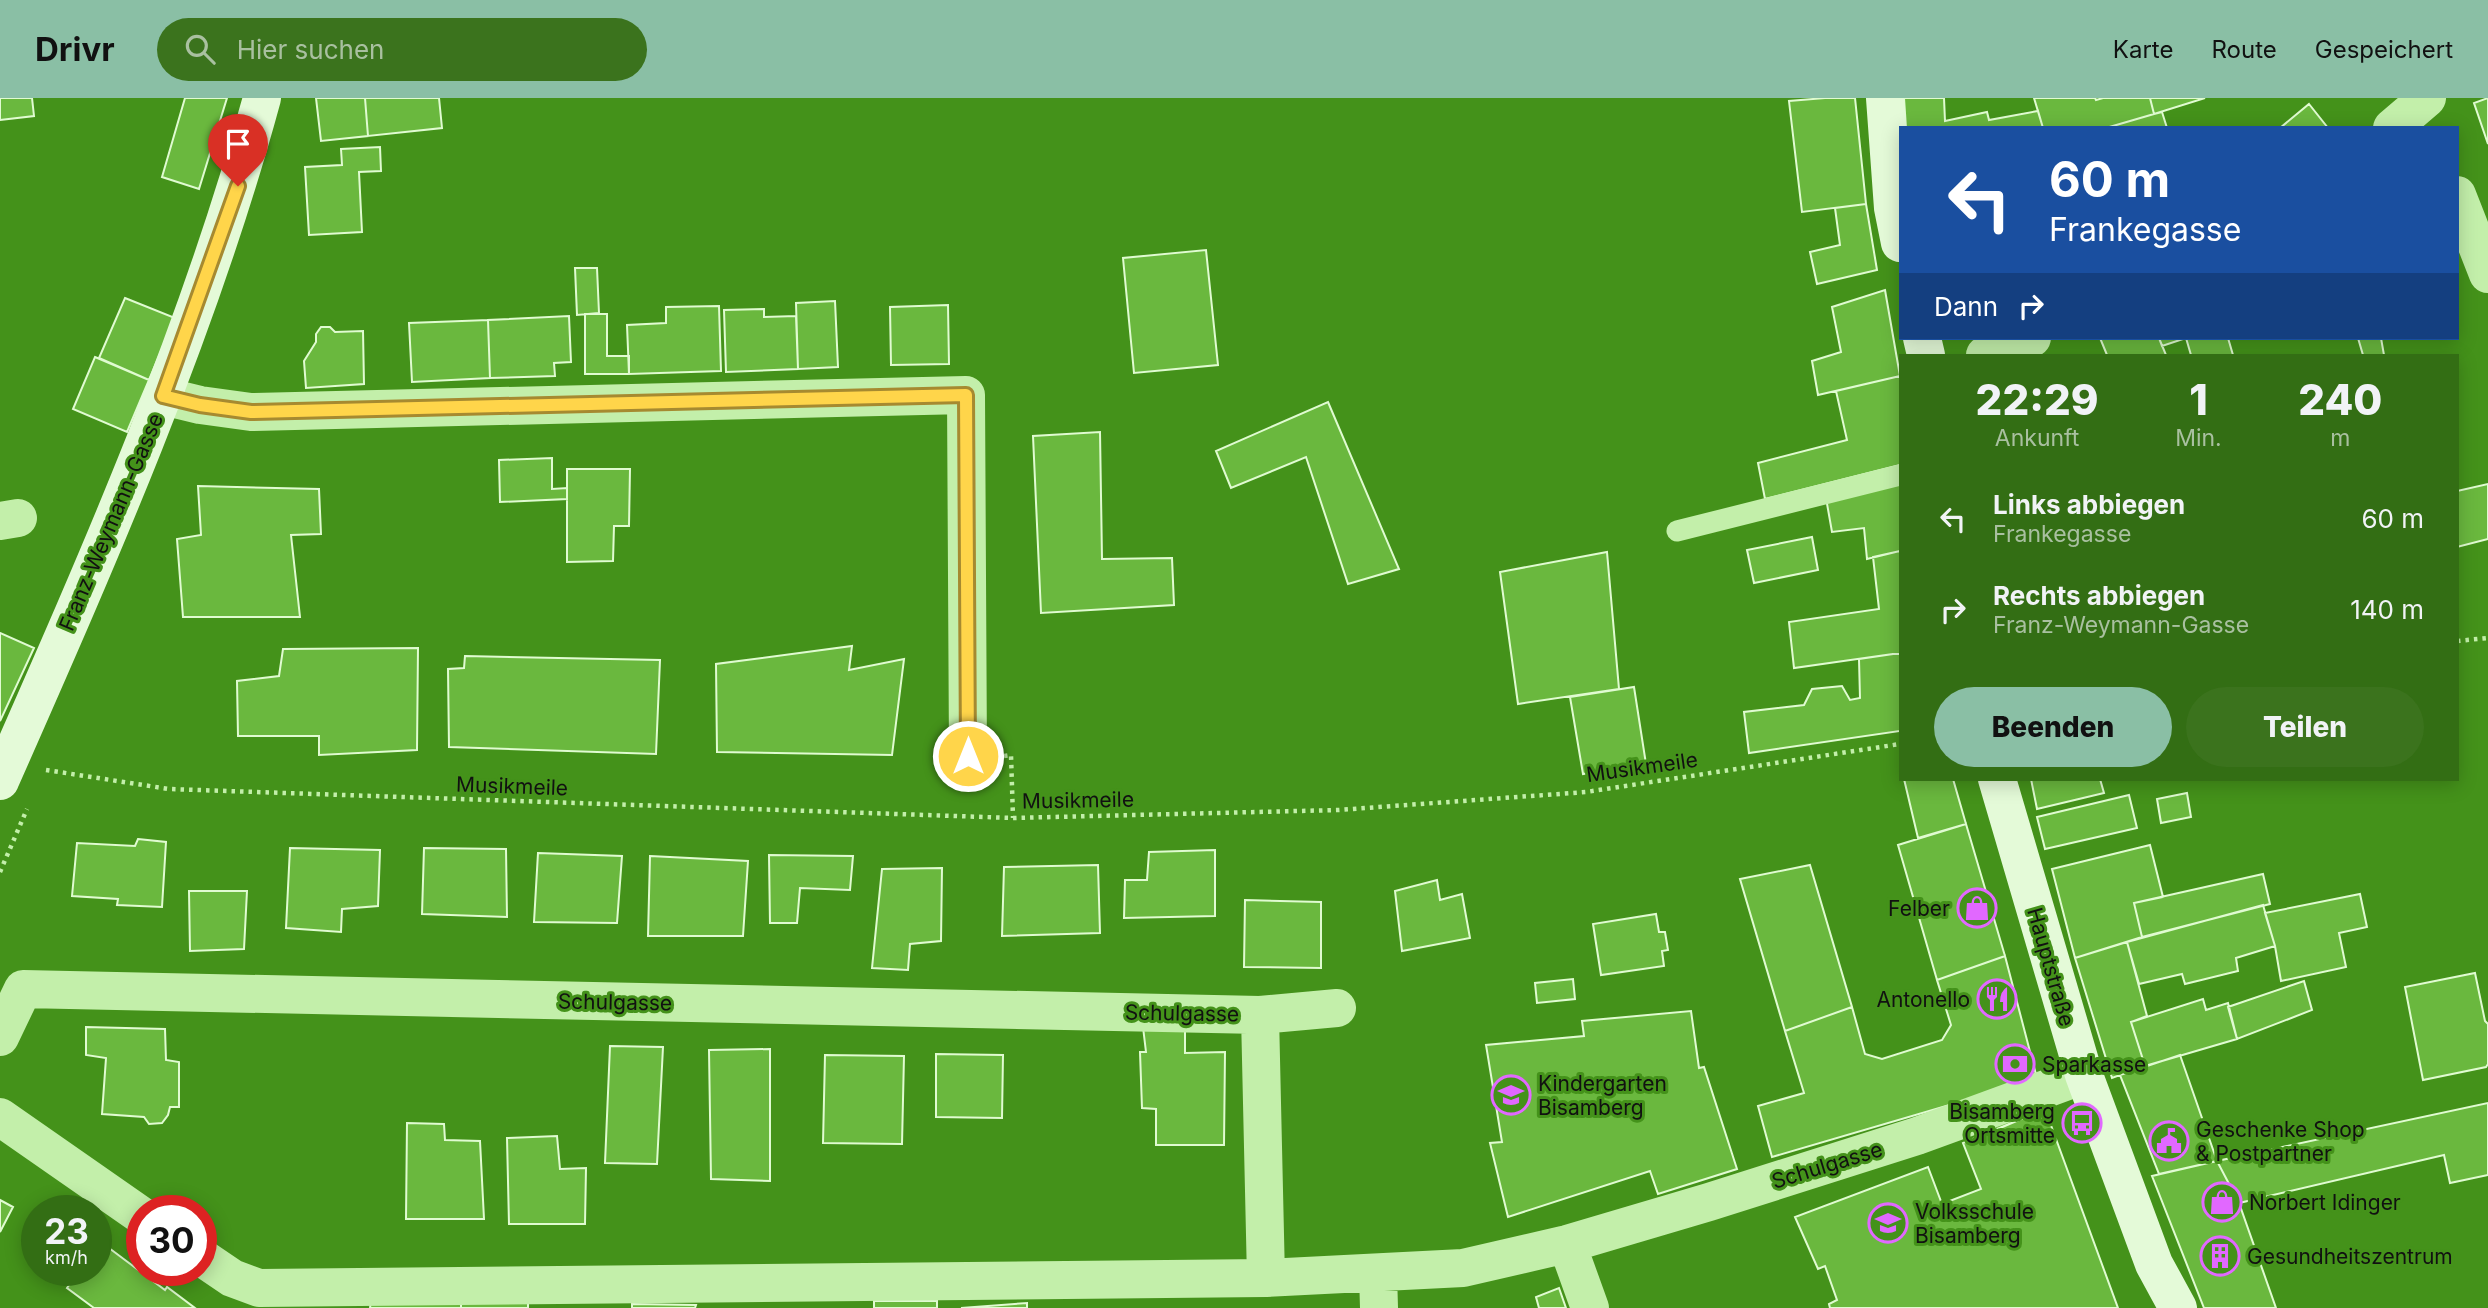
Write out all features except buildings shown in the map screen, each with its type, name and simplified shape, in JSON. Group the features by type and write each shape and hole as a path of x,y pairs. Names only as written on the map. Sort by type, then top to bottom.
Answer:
{"street":[{"name":"Franz-Weymann-Gasse","path":"0,781 163,396 238,186 262,98"},
{"path":"1885,98 1892,208 1899,239"},
{"path":"2396,126 2429,109"},
{"path":"2459,206 2488,274"},
{"path":"1987,354 2026,340"},
{"path":"163,396 200,405 251,412 966,395 968,756"},
{"name":"Hauptstraße","path":"1998,781 2084,1075 2154,1264 2178,1308"},
{"name":"Schulgasse","path":"0,1037 23,989 1261,1015 1337,1007"},
{"name":"Schulgasse","path":"1261,1015 1266,1278"},
{"name":"Schulgasse","path":"261,1298 1266,1278 1378,1291 1567,1244 1917,1136 2084,1075"},
{"path":"0,1117 126,1205"},
{"path":"1567,1244 1590,1308"},
{"path":"217,1268 261,1298"}],"lane":[{"path":"1677,531 1899,475"}],"path":[{"path":"2459,641 2488,638"},
{"name":"Musikmeile","path":"44,770 169,789 1027,817 1338,810 1587,792 1899,744"},
{"path":"0,872 28,808"}],"place":[{"name":"Felber","path":"1977,908"},
{"name":"Antonello","path":"1997,999"},
{"name":"Sparkasse","path":"2015,1064"},
{"name":"Kindergarten Bisamberg","path":"1511,1095"},
{"name":"Bisamberg Ortsmitte","path":"2082,1123"},
{"name":"Geschenke Shop & Postpartner","path":"2169,1141"},
{"name":"Norbert Idinger","path":"2222,1202"},
{"name":"Volksschule Bisamberg","path":"1888,1223"},
{"name":"Gesundheitszentrum","path":"2220,1256"}],"route":[{"path":"238,186 163,396 200,405 251,412 966,395 968,756"}]}
